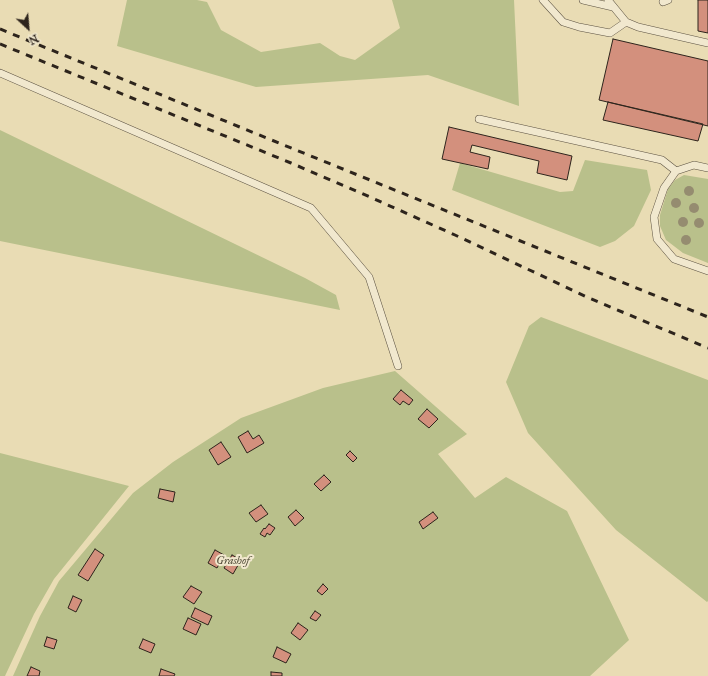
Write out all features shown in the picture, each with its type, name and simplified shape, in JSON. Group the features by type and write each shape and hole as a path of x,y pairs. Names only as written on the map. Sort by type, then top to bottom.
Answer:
{"lane":[{"path":"543,0 563,22 579,27 610,33 626,22"},
{"path":"583,0 613,7"},
{"path":"608,0 626,22 638,27 708,43"},
{"path":"0,73 310,208 369,277 398,366"},
{"path":"479,119 662,160 676,171"},
{"path":"708,168 694,165 676,171 664,188 654,217 657,240 674,259 708,271"}],"green space":[{"path":"127,0 197,0 207,2 221,30 261,52 320,43 340,56 355,60 400,28 392,0 514,0 519,106 428,75 256,87 117,46"},
{"path":"0,130 305,278 336,295 340,310 0,241"},
{"path":"585,160 647,170 651,190 634,226 615,241 600,247 452,190 460,163 560,192 573,191"},
{"path":"684,175 708,179 708,263 683,253 666,240 660,226 660,215 668,189 675,180"},
{"path":"541,317 708,380 707,602 616,530 528,433 506,382 529,326"},
{"name":"Grashof","path":"395,371 467,434 438,454 475,498 506,477 567,511 629,640 590,676 13,676 40,616 59,581 133,493 173,462 241,418 323,388"},
{"path":"0,453 129,486 54,579 34,614 5,676 0,676"}],"building":[{"path":"698,0 708,0 708,33 698,31"},
{"path":"613,39 708,61 708,126 599,100"},
{"path":"608,102 703,124 698,141 603,120"},
{"path":"449,127 572,156 567,180 537,173 539,161 472,145 470,152 490,157 488,169 442,159"},
{"path":"401,390 413,400 409,405 403,401 400,405 393,399"},
{"path":"427,409 438,419 429,428 418,419"},
{"path":"248,431 253,439 259,435 264,443 247,453 238,437"},
{"path":"221,442 231,457 218,465 209,450"},
{"path":"350,451 357,458 353,462 346,455"},
{"path":"324,475 331,482 321,491 314,484"},
{"path":"160,489 175,492 173,502 158,498"},
{"path":"261,505 268,514 256,522 249,513"},
{"path":"296,510 304,518 295,526 288,517"},
{"path":"433,512 438,518 423,529 419,522"},
{"path":"269,524 275,528 270,535 267,533 265,537 260,534"},
{"path":"95,549 104,555 88,581 78,575"},
{"path":"215,550 224,555 217,568 208,563"},
{"path":"232,555 241,560 233,574 224,568"},
{"path":"323,584 328,589 322,595 317,591"},
{"path":"191,586 202,592 194,604 183,597"},
{"path":"73,596 82,600 76,612 68,608"},
{"path":"195,608 212,616 208,625 191,617"},
{"path":"315,611 321,615 316,621 310,618"},
{"path":"188,618 201,624 196,635 183,629"},
{"path":"298,623 308,630 300,640 291,633"},
{"path":"47,637 57,640 54,649 44,646"},
{"path":"143,639 155,644 151,653 139,648"},
{"path":"277,647 291,654 286,663 273,657"},
{"path":"31,667 40,671 39,676 27,676"},
{"path":"161,669 175,674 174,676 159,676"},
{"path":"271,672 282,673 282,676 271,676"}],"railway":[{"path":"0,29 708,317"},
{"path":"0,44 361,193 589,298 708,348"}]}
